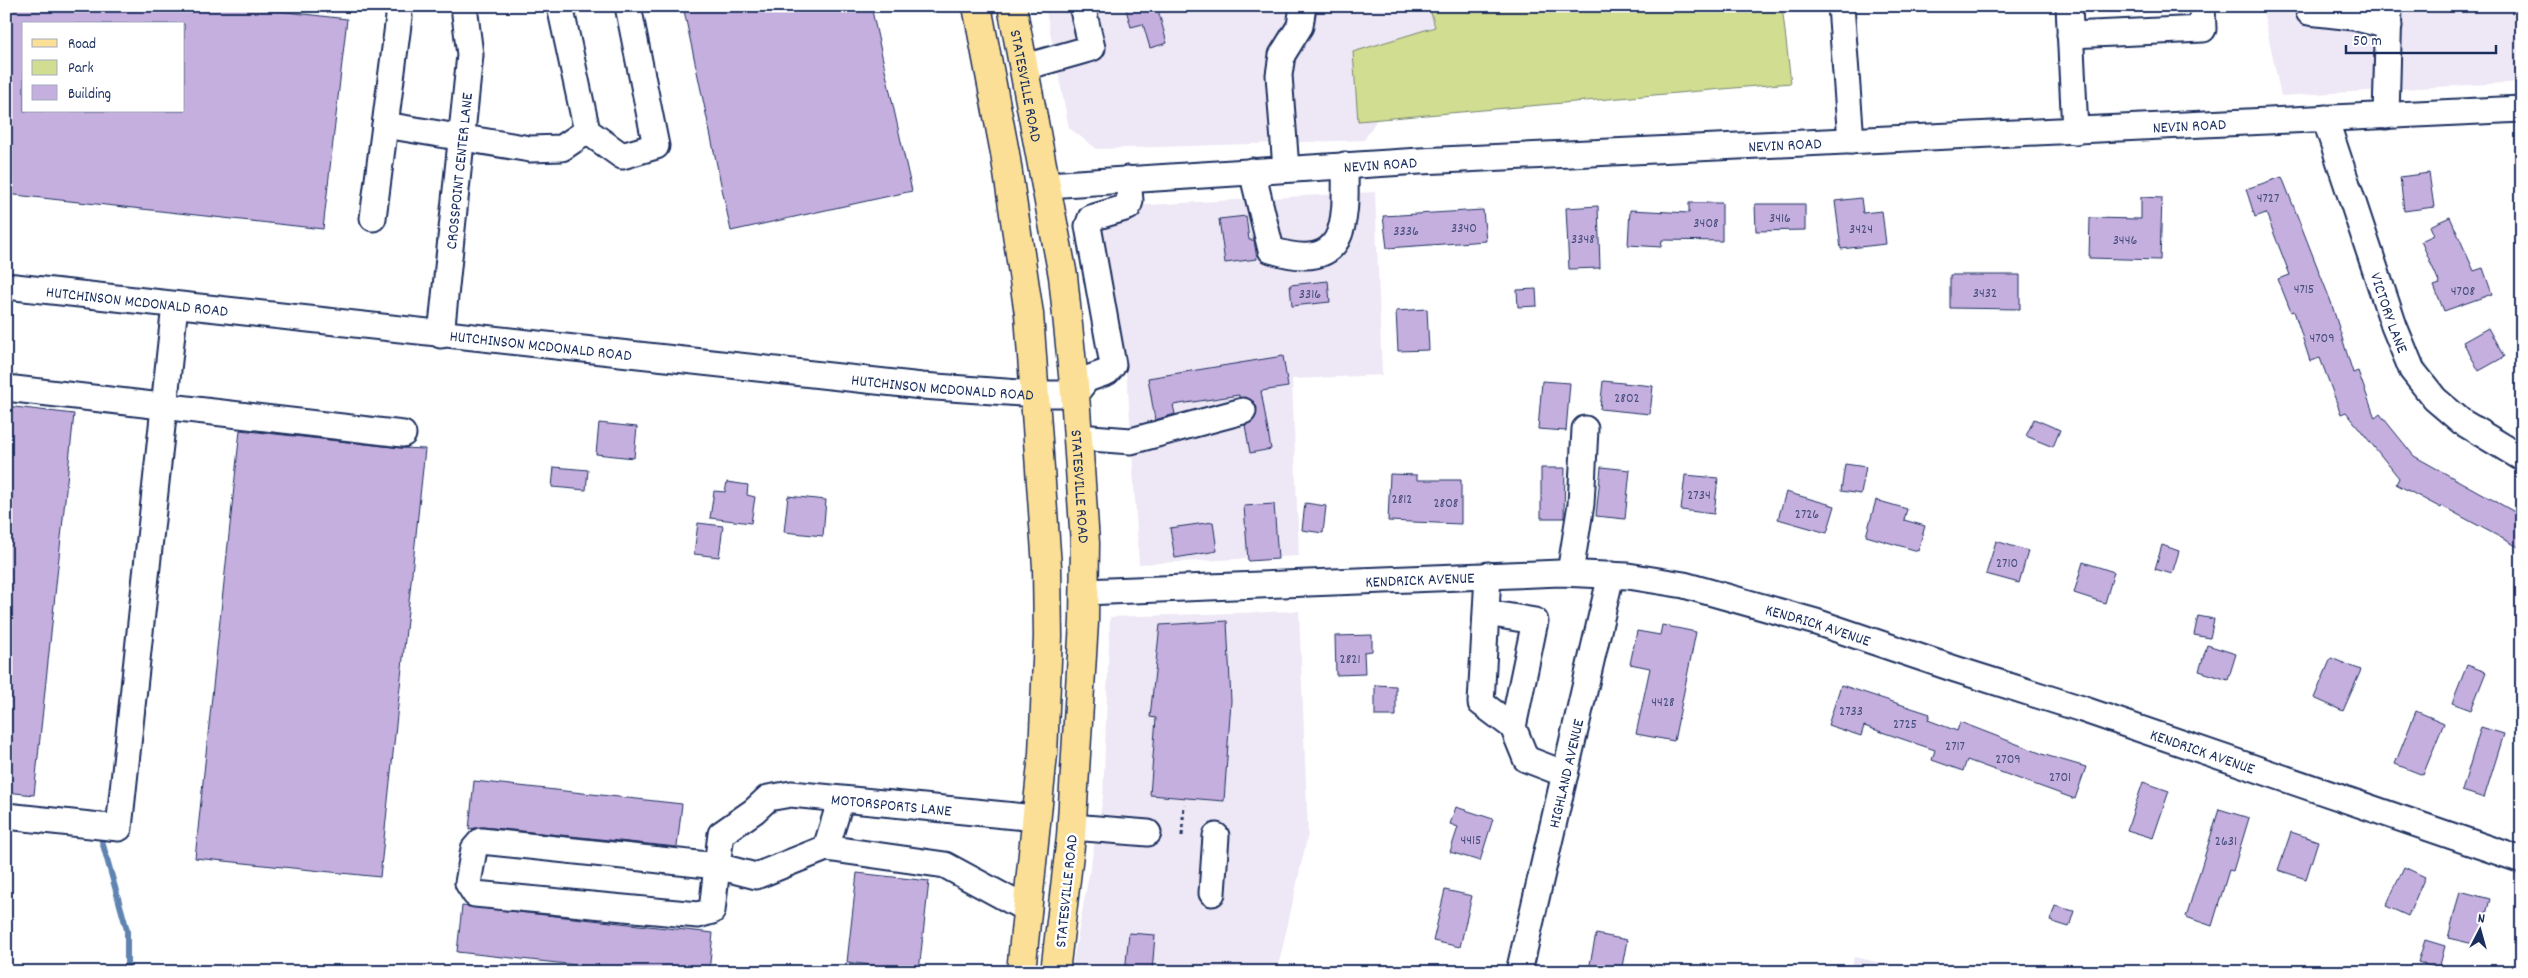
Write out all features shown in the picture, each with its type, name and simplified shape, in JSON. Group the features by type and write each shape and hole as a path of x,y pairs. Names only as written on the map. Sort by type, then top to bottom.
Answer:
{"main road":[{"path":"977,6 1007,162 1029,314 1047,567 1048,637 1042,754 1021,972"},
{"name":"STATESVILLE ROAD","path":"1012,6 1061,263 1075,394 1085,543 1072,827 1055,972"}],"street":[{"path":"372,218 399,17 398,6"},
{"name":"CROSSPOINT CENTER LANE","path":"441,335 470,55 464,6"},
{"path":"560,6 587,131 622,156 656,146 628,6"},
{"path":"1025,67 1092,48 1082,6"},
{"path":"1286,169 1279,75 1282,55 1300,26 1303,6"},
{"path":"1841,6 1851,141"},
{"path":"2069,6 2075,131"},
{"path":"2070,35 2203,29 2202,6"},
{"path":"2310,6 2310,12 2353,17 2389,16 2386,116"},
{"name":"NEVIN ROAD","path":"1046,185 1345,165 2522,109"},
{"name":"VICTORY LANE","path":"2325,118 2394,326 2412,370 2435,399 2462,422 2522,458"},
{"path":"385,126 530,150 562,148 587,131"},
{"path":"1252,171 1271,250 1295,257 1321,254 1334,246 1346,213 1345,165"},
{"path":"1075,394 1087,379 1107,372 1113,365 1088,233 1091,218 1128,207 1130,200 1128,179"},
{"path":"1061,263 1094,257"},
{"name":"HUTCHINSON MCDONALD ROAD","path":"6,286 441,335 922,386 1035,394 1075,394"},
{"path":"6,816 119,828 175,305"},
{"path":"6,388 403,434"},
{"path":"1078,437 1131,441 1243,411"},
{"path":"1570,573 1581,504 1585,429"},
{"name":"KENDRICK AVENUE","path":"1084,592 1570,573 1612,575 1684,584 1816,622 2082,709 2522,860"},
{"path":"1488,575 1481,703 1513,727 1526,759 1565,774"},
{"name":"HIGHLAND AVENUE","path":"1519,972 1612,575"},
{"path":"1487,613 1535,620 1513,727"},
{"name":"MOTORSPORTS LANE","path":"717,866 481,841 474,849 468,882 475,894 698,915 712,911 722,834 754,811 768,798 791,794 1036,818"},
{"path":"826,848 841,799"},
{"path":"1072,827 1148,833"},
{"path":"1212,893 1216,836"},
{"path":"717,866 756,876 826,848 945,865 1028,910"}],"path":[{"path":"1182,836 1184,804"}],"shaded area":[{"path":"1045,6 1429,6 1435,27 1364,140 1097,149 1069,128"},
{"path":"2262,6 2522,6 2522,82 2281,96"},
{"path":"1375,192 1382,375 1292,379 1299,556 1139,564 1128,389 1115,297 1096,208"},
{"path":"1299,611 1308,834 1277,972 1071,972 1103,798 1110,617"},
{"path":"1854,957 1922,972 1851,972"}],"green space":[{"path":"1429,6 1782,6 1791,83 1358,121 1353,52 1435,27"}],"building":[{"path":"6,6 235,6 347,19 323,229 6,194"},
{"path":"683,6 871,6 912,191 731,231"},
{"path":"1125,6 1157,6 1167,43 1150,48 1143,24 1131,27"},
{"path":"2429,173 2434,207 2404,211 2400,177"},
{"path":"2282,177 2331,302 2353,373 2358,371 2375,418 2380,414 2414,456 2522,516 2522,549 2442,506 2441,508 2396,484 2399,478 2346,412 2341,414 2320,358 2310,361 2294,311 2291,312 2278,279 2290,275 2266,213 2255,217 2246,189"},
{"path":"2141,197 2162,198 2160,260 2089,258 2090,218 2141,219"},
{"path":"1861,198 1863,213 1882,211 1886,244 1841,249 1835,201"},
{"path":"1689,203 1722,203 1722,241 1662,240 1661,247 1628,245 1630,210 1689,213"},
{"path":"1755,204 1805,204 1805,230 1756,231"},
{"path":"1598,206 1600,268 1569,269 1566,208"},
{"path":"1483,210 1486,241 1387,248 1383,216"},
{"path":"1246,216 1249,240 1254,240 1257,259 1225,263 1219,219"},
{"path":"2450,217 2474,271 2483,268 2492,294 2444,311 2434,286 2440,284 2421,241 2434,235 2430,226"},
{"path":"1950,275 2020,275 2020,309 1950,308"},
{"path":"1328,281 1330,302 1292,306 1290,285"},
{"path":"1536,289 1537,306 1518,307 1517,290"},
{"path":"1427,309 1429,350 1398,351 1396,311"},
{"path":"2488,328 2504,357 2479,371 2463,342"},
{"path":"1283,356 1288,387 1261,391 1271,449 1250,453 1245,425 1253,421 1257,408 1253,401 1239,397 1239,395 1173,405 1175,414 1155,420 1148,378"},
{"path":"1542,381 1570,383 1566,431 1538,429"},
{"path":"1603,381 1653,386 1650,414 1600,409"},
{"path":"6,406 74,414 34,795 6,792"},
{"path":"2034,419 2060,430 2053,447 2026,436"},
{"path":"599,423 637,427 634,458 596,454"},
{"path":"240,430 425,449 380,877 195,858"},
{"path":"1845,464 1866,467 1861,494 1841,491"},
{"path":"554,467 588,470 586,490 552,487"},
{"path":"1601,467 1630,470 1625,519 1596,516"},
{"path":"1541,468 1565,468 1564,518 1541,518"},
{"path":"1390,474 1417,475 1417,480 1461,480 1461,524 1388,521"},
{"path":"1685,475 1718,478 1714,514 1681,510"},
{"path":"727,482 748,485 747,495 755,497 751,523 710,518 714,491 725,492"},
{"path":"1786,492 1835,506 1827,533 1778,519"},
{"path":"788,496 826,500 823,536 784,532"},
{"path":"1876,500 1907,509 1904,520 1925,526 1918,551 1866,536"},
{"path":"1305,503 1326,506 1323,533 1302,530"},
{"path":"1274,504 1278,559 1248,561 1244,506"},
{"path":"1213,522 1217,551 1175,558 1170,528"},
{"path":"698,523 723,526 719,557 694,554"},
{"path":"1996,541 2028,551 2019,583 1986,574"},
{"path":"2162,545 2179,551 2172,574 2155,569"},
{"path":"2083,562 2114,572 2105,603 2074,593"},
{"path":"2198,616 2214,619 2210,638 2194,635"},
{"path":"1227,621 1231,701 1224,801 1150,795 1156,718 1150,717 1160,625"},
{"path":"1662,625 1696,632 1674,741 1636,734 1650,668 1630,664 1637,631 1660,635"},
{"path":"1372,635 1372,651 1364,652 1365,674 1336,675 1335,636"},
{"path":"2207,645 2236,654 2228,680 2199,671"},
{"path":"2331,658 2361,670 2343,711 2314,698"},
{"path":"2467,665 2486,672 2471,710 2452,703"},
{"path":"1375,685 1396,686 1396,716 1375,716"},
{"path":"1841,685 1930,714 1928,720 1957,731 1960,722 2045,755 2086,767 2075,799 1967,760 1963,771 1932,760 1935,750 1864,726 1861,736 1828,725"},
{"path":"2416,711 2444,723 2423,775 2395,764"},
{"path":"2481,727 2504,734 2484,798 2462,791"},
{"path":"474,781 682,804 677,847 483,827 469,829"},
{"path":"2143,782 2169,791 2153,838 2127,830"},
{"path":"1456,807 1493,819 1480,861 1450,852 1458,827 1450,824"},
{"path":"2219,809 2249,818 2233,871 2229,870 2212,926 2186,917"},
{"path":"2291,832 2318,841 2306,879 2278,870"},
{"path":"2404,867 2425,877 2408,916 2386,906"},
{"path":"857,873 929,881 919,971 847,962"},
{"path":"1445,890 1472,896 1460,947 1433,941"},
{"path":"2460,891 2490,899 2478,945 2448,938"},
{"path":"462,906 713,933 709,972 640,972 457,952"},
{"path":"2055,906 2074,911 2069,927 2050,921"},
{"path":"1129,933 1155,935 1152,972 1125,972"},
{"path":"1596,934 1627,940 1621,972 1589,969"},
{"path":"2425,940 2445,946 2439,969 2418,962"}],"waterway":[{"path":"100,834 127,930 127,972"}]}
